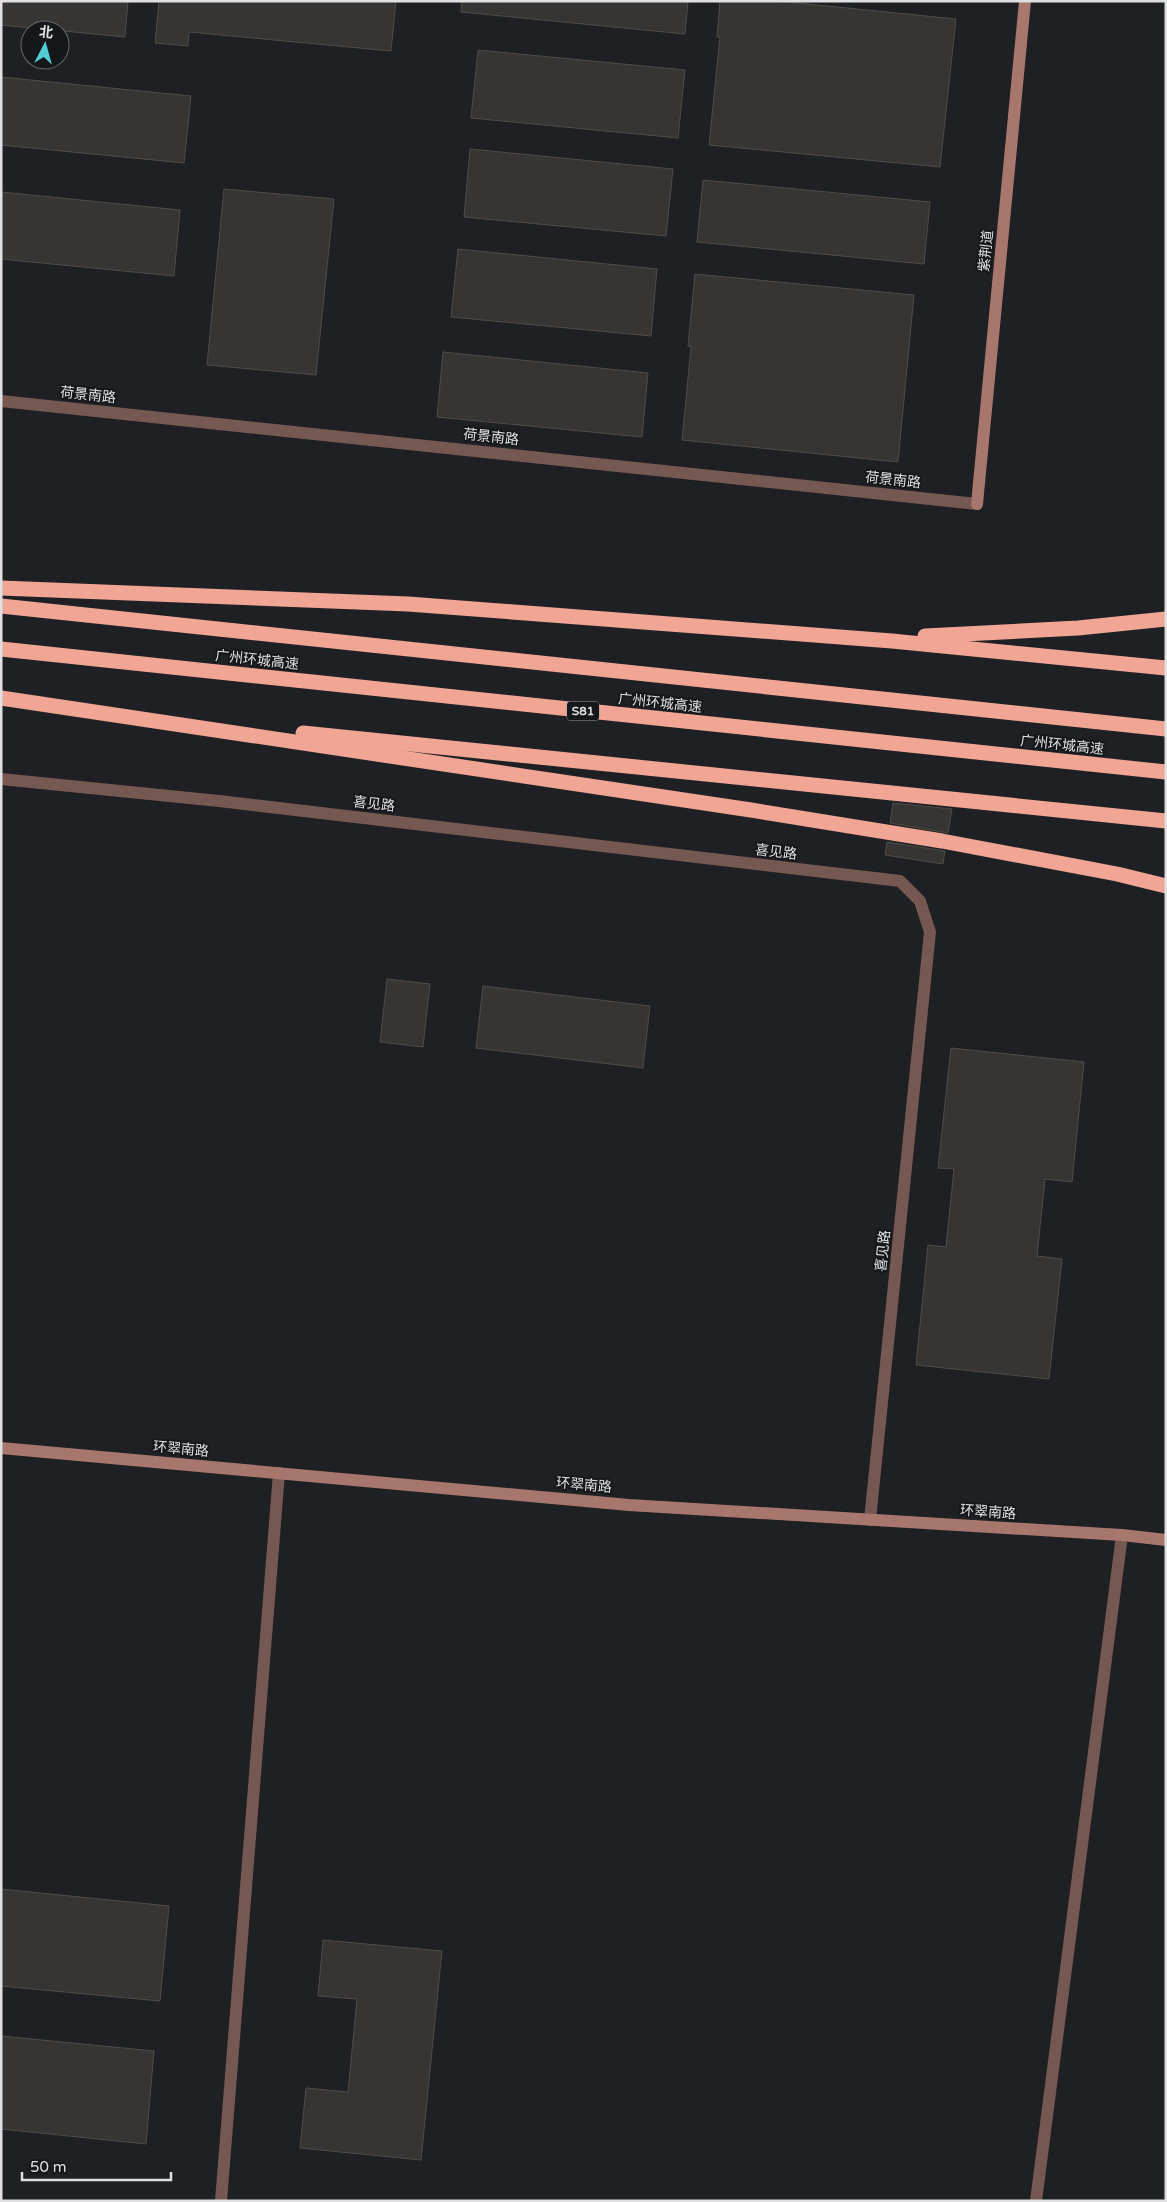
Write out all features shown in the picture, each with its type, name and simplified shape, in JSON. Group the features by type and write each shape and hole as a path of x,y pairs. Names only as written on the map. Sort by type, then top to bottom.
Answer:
{"highway":[{"path":"1,588 408,604 791,633 1166,668"},
{"name":"广州环城高速","path":"1,606 1166,729"},
{"path":"791,633 927,636 1070,628 1166,619"},
{"name":"广州环城高速","path":"1,649 1166,772"},
{"path":"1,698 741,808 942,841 1118,874 1166,886"},
{"path":"85,710 1166,821"}],"street":[{"name":"紫荆道","path":"976,504 1025,1"},
{"name":"荷景南路","path":"1,401 976,504"},
{"name":"喜见路","path":"1,779 219,801 900,881 920,901 930,932 870,1520"},
{"name":"环翠南路","path":"1,1448 629,1504 1166,1540"},
{"path":"221,2201 280,1473"},
{"path":"1036,2201 1122,1536"}],"building":[{"path":"1,1 128,1 125,37 70,32 70,20 20,20 20,27 1,25"},
{"path":"159,1 396,1 391,51 189,32 188,46 155,43"},
{"path":"462,1 688,1 685,34 461,12"},
{"path":"720,1 778,1 956,19 940,167 709,145 720,37 717,37"},
{"path":"478,50 685,70 678,138 471,118"},
{"path":"1,77 191,96 184,163 1,145"},
{"path":"470,149 673,169 666,236 464,217"},
{"path":"703,180 930,202 924,264 697,242"},
{"path":"224,189 334,199 316,375 207,365"},
{"path":"1,192 180,210 174,276 1,259"},
{"path":"458,249 657,269 651,336 451,317"},
{"path":"695,274 914,295 898,462 682,440 691,347 688,346"},
{"path":"443,352 648,373 642,437 437,417"},
{"path":"893,803 952,809 948,833 890,823"},
{"path":"887,842 945,851 943,864 885,855"},
{"path":"387,979 430,984 423,1047 380,1042"},
{"path":"483,986 650,1006 643,1068 476,1048"},
{"path":"951,1048 1084,1062 1072,1182 1045,1179 1037,1256 1062,1259 1049,1379 916,1365 928,1245 946,1247 954,1169 938,1168"},
{"path":"1,1889 169,1906 160,2001 1,1986"},
{"path":"323,1940 442,1951 421,2160 300,2148 306,2088 348,2092 357,1999 318,1996"},
{"path":"1,2036 154,2051 146,2144 1,2129"}]}
